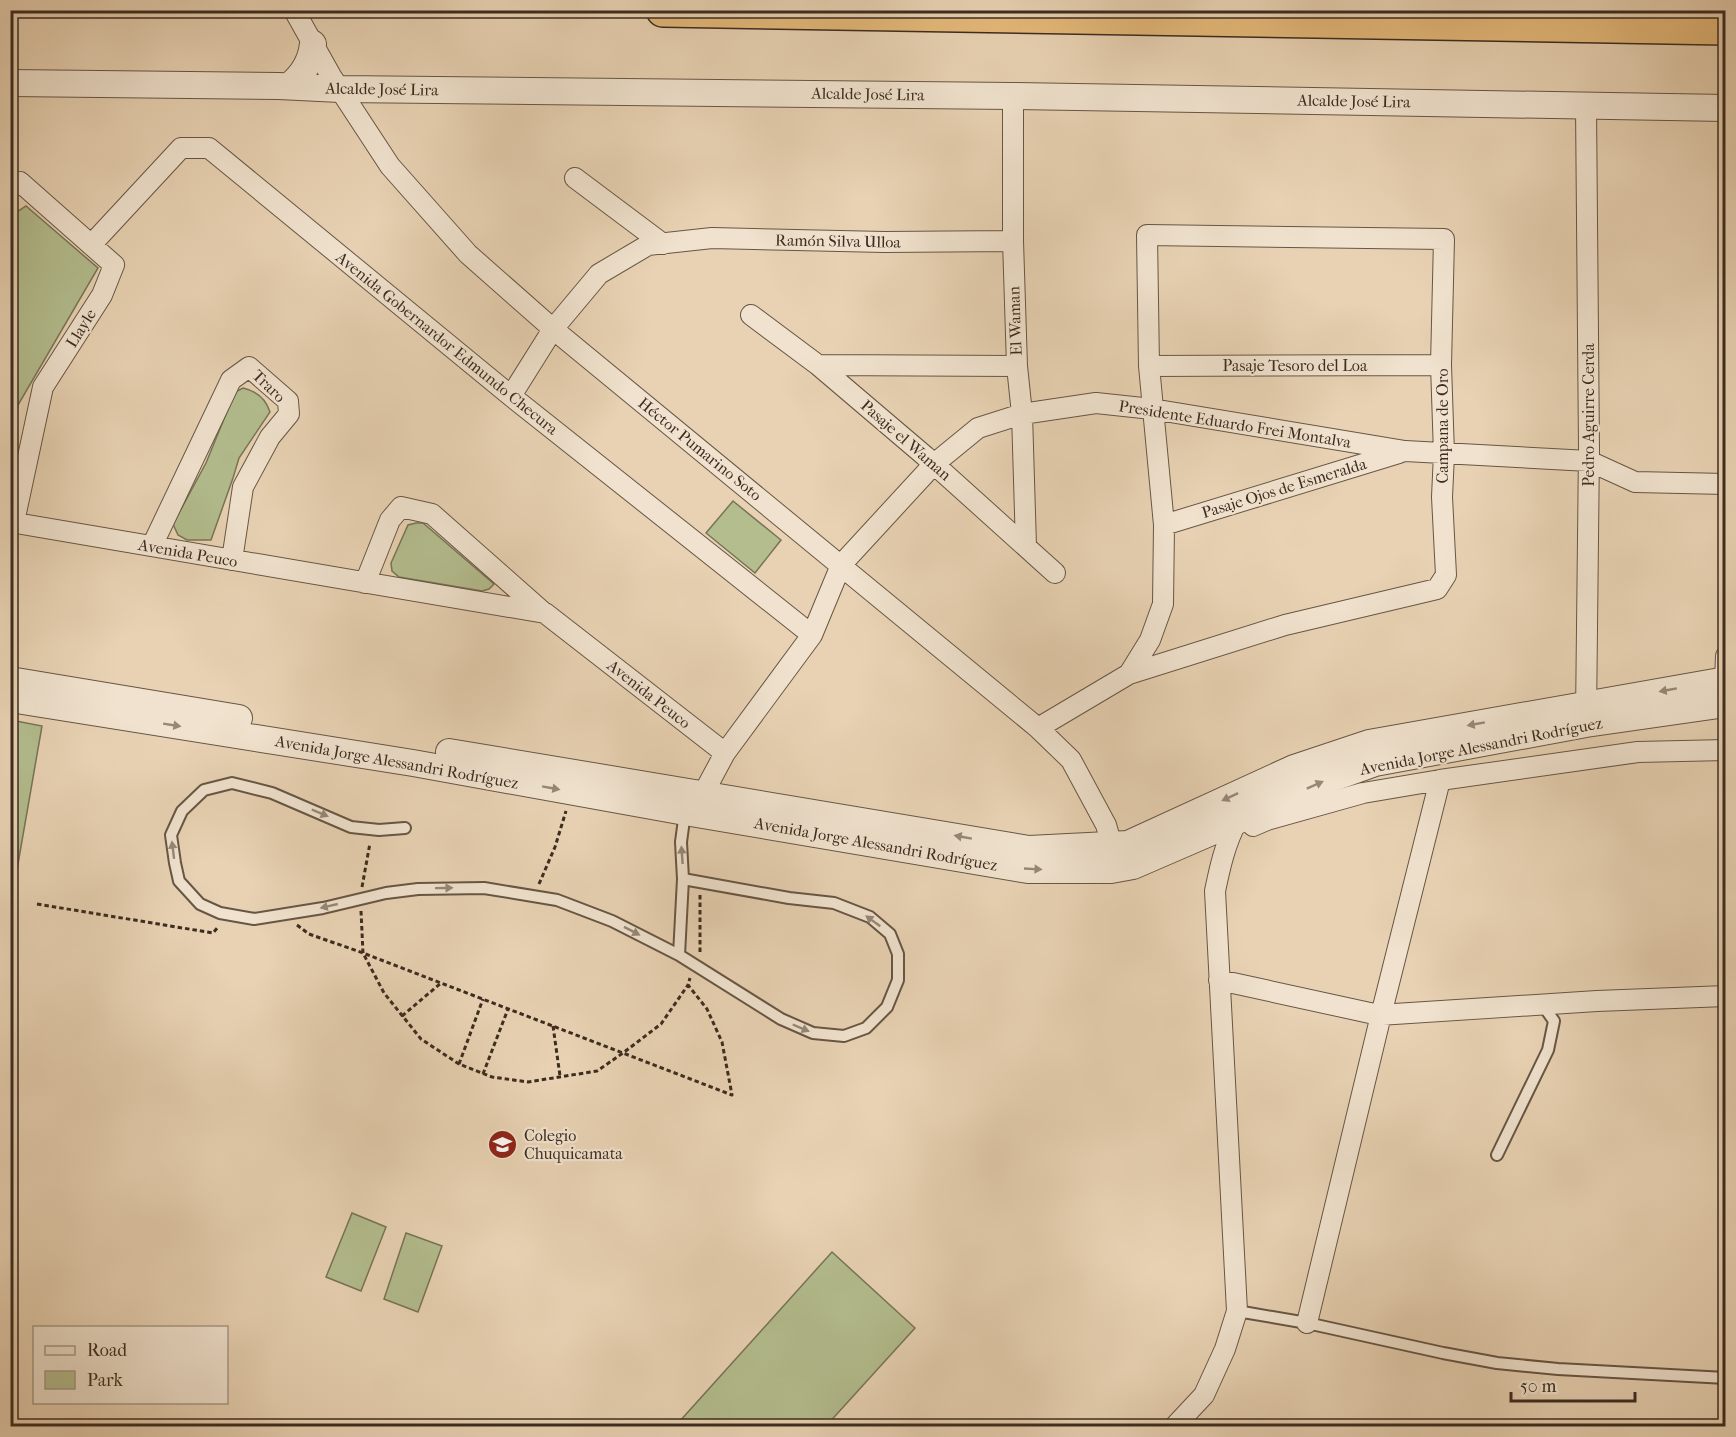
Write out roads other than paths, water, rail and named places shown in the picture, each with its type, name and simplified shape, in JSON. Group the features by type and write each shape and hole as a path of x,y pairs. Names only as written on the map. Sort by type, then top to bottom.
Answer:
{"highway":[{"path":"663,10 1725,28"}],"street":[{"name":"Héctor Pumarino Soto","path":"294,10 340,89 390,166 468,254 553,329 1038,728 1071,760 1106,825 1111,858"},
{"path":"289,86 303,74 313,44"},
{"name":"Alcalde José Lira","path":"10,84 1013,96 1725,108"},
{"name":"El Waman","path":"1013,96 1012,241 1017,366 1022,414 1026,546"},
{"name":"Pedro Aguirre Cerda","path":"1586,105 1589,461 1586,715"},
{"name":"Avenida Gobernardor Edmundo Checura","path":"91,245 181,148 209,148 511,396 812,635"},
{"path":"575,178 663,244"},
{"name":"Llayle","path":"10,188 20,182 114,265 102,295 43,387 12,522"},
{"name":"Campana de Oro","path":"1129,674 1286,625 1437,589 1446,574 1442,497 1444,454 1441,365 1444,239 1147,235 1149,366"},
{"name":"Ramón Silva Ulloa","path":"511,396 553,329 599,274 648,245 712,238 884,242 1012,241"},
{"name":"Pasaje el Waman","path":"750,315 818,365 1056,573"},
{"path":"818,365 1017,366"},
{"name":"Pasaje Tesoro del Loa","path":"1149,366 1441,365"},
{"path":"1038,728 1129,674 1150,640 1163,604 1164,525 1149,366"},
{"name":"Traro","path":"152,546 231,380 249,368 288,401 289,414 270,437 243,487 232,560"},
{"name":"Presidente Eduardo Frei Montalva","path":"685,812 703,794 725,753 812,635 841,565 934,464 978,429 1022,414 1096,404 1152,409 1405,451 1589,461 1635,482 1725,484"},
{"name":"Pasaje Ojos de Esmeralda","path":"1164,525 1405,451"},
{"name":"Avenida Peuco","path":"365,583 390,520 401,507 432,514 544,613 725,753"},
{"name":"Avenida Peuco","path":"12,522 544,613"},
{"path":"1725,656 1725,680"},
{"name":"Avenida Jorge Alessandri Rodríguez","path":"10,680 85,702 413,759 570,792 1028,870 1111,858 1128,844 1294,768 1369,743 1586,715 1725,704"},
{"name":"Avenida Jorge Alessandri Rodríguez","path":"133,710 703,794 1029,849 1111,858 1133,866 1233,829 1322,782 1374,763 1586,715 1725,680"},
{"name":"Avenida Jorge Alessandri Rodríguez","path":"10,699 85,702"},
{"path":"1175,1426 1204,1395 1225,1349 1237,1311 1215,891 1220,866 1233,829 1362,793 1440,780 1638,752 1725,750"},
{"path":"1307,1323 1440,780"},
{"path":"1219,980 1381,1015 1542,1004 1725,996"}],"lane":[{"path":"405,828 351,827 272,793 232,783 204,790 182,811 171,835 179,881 200,904 220,913 254,919 323,908 386,893 418,889 484,888 557,900 612,921 679,955 781,1019 813,1033 844,1036 866,1028 887,1006 898,980 898,954 890,934 870,917 834,903 789,898 683,879"},
{"path":"679,955 683,879 681,842 685,812"},
{"path":"1497,1155 1548,1050 1554,1021 1542,1004"},
{"path":"1237,1311 1307,1323 1497,1363 1558,1369 1725,1378"}],"place":[{"name":"Colegio Chuquicamata","path":"503,1144"}]}
